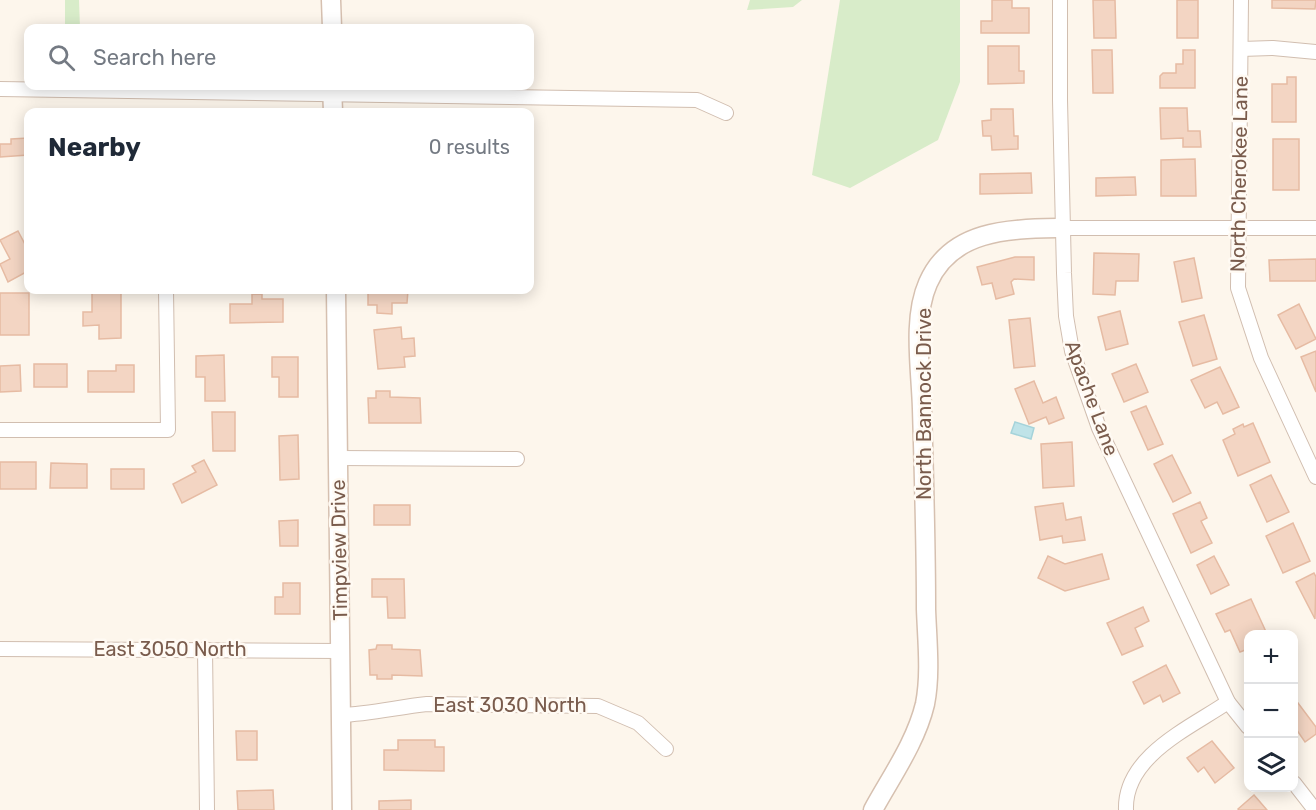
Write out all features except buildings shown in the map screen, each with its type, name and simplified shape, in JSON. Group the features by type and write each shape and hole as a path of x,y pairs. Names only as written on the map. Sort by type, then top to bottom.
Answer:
{"street":[{"path":"331,0 332,24"},
{"name":"Apache Lane","path":"1060,0 1060,100 1066,316 1072,351 1099,428 1228,702 1244,722"},
{"name":"North Cherokee Lane","path":"1241,0 1238,288 1261,358 1316,477"},
{"path":"1241,49 1273,48 1316,52"},
{"path":"0,89 24,90"},
{"path":"37,90 333,98 697,100 726,114"},
{"name":"North Bannock Drive","path":"873,810 912,739 925,704 927,671 925,514 919,317 929,282 951,254 975,238 1013,229 1316,228"},
{"path":"0,430 168,430 166,294"},
{"name":"Timpview Drive","path":"336,294 342,810"},
{"path":"337,458 517,459"},
{"name":"East 3050 North","path":"0,649 340,651"},
{"path":"205,649 207,810"},
{"path":"1126,810 1127,793 1140,765 1157,749 1228,702"},
{"name":"East 3030 North","path":"340,715 366,714 400,706 428,704 598,706 638,723 666,748"},
{"path":"1298,789 1315,810"}],"green space":[{"path":"65,0 79,0 80,24 65,24"},
{"path":"750,0 802,0 793,7 747,10"},
{"path":"840,0 960,0 960,82 938,140 850,188 812,175"}],"water":[{"path":"1015,422 1034,428 1031,439 1011,433"}]}
